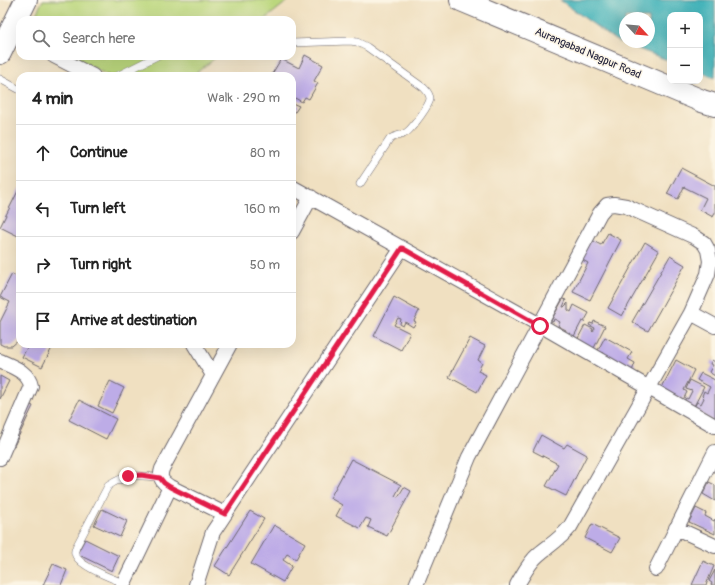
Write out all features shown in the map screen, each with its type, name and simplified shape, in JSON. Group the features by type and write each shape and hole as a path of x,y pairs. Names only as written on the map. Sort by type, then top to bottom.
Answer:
{"main road":[{"path":"21,16 26,0"},
{"name":"Aurangabad Nagpur Road","path":"461,0 715,105"},
{"path":"0,53 15,36"}],"street":[{"path":"62,60 85,72"},
{"path":"296,189 715,426"},
{"path":"296,225 311,197"},
{"path":"416,585 469,457 600,213 607,205 614,204 626,206 675,227 704,243 708,250 710,261 708,274 691,313 570,527 562,537 530,563 517,585"},
{"path":"196,585 213,532 402,248"},
{"path":"691,313 715,326"},
{"path":"196,348 213,376"},
{"path":"123,584 165,482 162,469 228,348"},
{"path":"0,361 24,373 30,379 31,386 0,458"},
{"path":"656,569 715,452"},
{"path":"165,482 225,514"},
{"path":"676,528 715,546"}],"lane":[{"path":"296,43 357,42 374,51 424,88 429,94 430,98 427,106 410,129 403,134 393,137 387,143 360,184"},
{"path":"125,72 149,60"},
{"path":"0,79 16,88"},
{"path":"123,584 84,565 75,554 76,547 108,486 128,476 141,475 165,482"}],"green space":[{"path":"43,0 289,0 269,16 35,16"},
{"path":"79,60 213,60 197,72 102,72"}],"water":[{"path":"560,0 715,0 715,78 703,73 703,12 667,12 667,60 636,48 655,48 655,12 619,12 619,42"}],"building":[{"path":"305,55 323,65 314,81 318,83 309,99 305,97 302,102 296,99 296,72 273,72 280,60 299,68"},
{"path":"681,168 715,186 715,213 713,217 700,210 706,198 684,187 678,199 667,194"},
{"path":"16,195 16,235 0,227"},
{"path":"608,233 621,240 590,300 573,292 588,263 579,258 589,239 601,245"},
{"path":"645,242 659,251 622,316 608,308"},
{"path":"670,256 685,265 648,331 632,322"},
{"path":"12,274 16,276 16,342 12,346 4,346 0,344 0,322 10,302 0,297"},
{"path":"394,297 419,311 413,327 405,322 403,326 400,324 401,319 398,318 394,325 410,333 401,350 374,336"},
{"path":"563,299 566,300 563,307 568,303 568,310 571,312 574,305 589,313 584,322 582,321 572,340 563,336 566,330 558,326 560,322 554,319 553,322 551,321"},
{"path":"594,321 605,326 592,352 575,344 585,325 593,329 593,332 595,328 589,325 590,323 593,324"},
{"path":"605,337 632,352 628,359 635,363 632,371 597,352"},
{"path":"470,338 485,346 478,360 482,363 478,371 486,375 477,392 449,377"},
{"path":"27,348 52,348 42,367 22,357"},
{"path":"676,360 694,370 684,390 687,392 683,400 660,391"},
{"path":"712,360 715,362 715,376 709,372 713,365 710,364"},
{"path":"701,373 715,380 715,423 693,409 697,402 701,404 704,398 702,396 704,391 707,393 710,387 697,380"},
{"path":"0,376 9,381 0,399"},
{"path":"690,380 704,387 692,410 684,401 686,398 688,399 692,391 686,389"},
{"path":"110,381 124,388 112,413 98,406"},
{"path":"79,400 116,419 106,439 69,420"},
{"path":"26,403 33,406 14,446 7,443"},
{"path":"541,435 564,448 567,444 587,455 566,496 546,486 558,464 533,451"},
{"path":"351,459 401,485 395,496 398,497 404,487 411,491 387,536 368,527 371,520 366,518 360,528 336,516 342,505 330,498"},
{"path":"709,482 715,485 715,501 703,494"},
{"path":"696,508 706,513 705,516 714,521 715,519 715,534 689,522"},
{"path":"102,509 127,521 120,537 94,525"},
{"path":"250,511 264,519 229,575 215,566"},
{"path":"592,524 620,538 612,552 585,538"},
{"path":"274,525 305,543 296,559 287,554 283,560 292,566 283,582 251,564"},
{"path":"85,539 119,556 112,571 77,554"},
{"path":"703,561 714,566 706,585 692,585"},
{"path":"53,564 67,570 61,585 43,585"},
{"path":"715,570 715,585 711,585 712,583 709,581"}],"route":[{"path":"128,476 141,475 160,478 170,487 225,514 402,248 540,326"}]}
